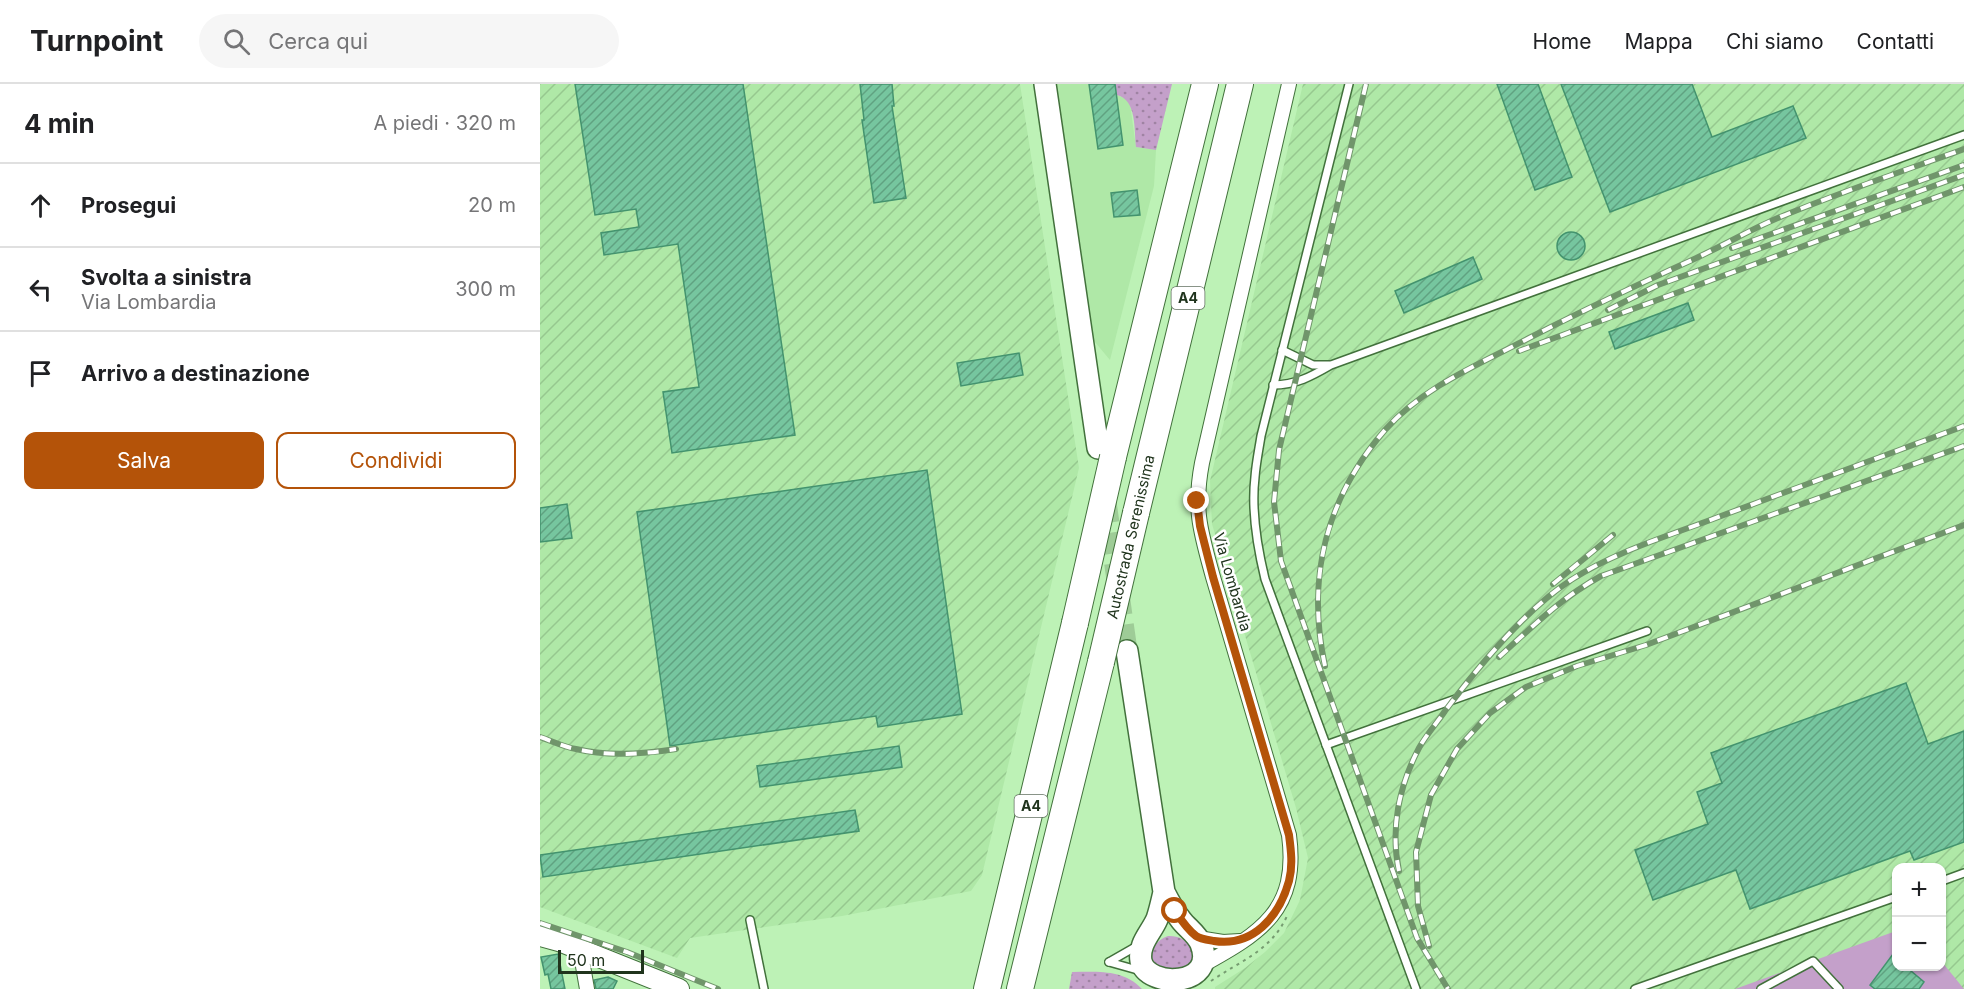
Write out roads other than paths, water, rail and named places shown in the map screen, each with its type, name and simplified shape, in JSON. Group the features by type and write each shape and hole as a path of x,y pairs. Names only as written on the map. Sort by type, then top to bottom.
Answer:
{"highway":[{"name":"A4","path":"987,989 1075,623 1106,453 1205,84"},
{"name":"Autostrada Serenissima","path":"1020,989 1240,84"}],"main road":[{"path":"1045,84 1106,453"},
{"path":"1127,651 1164,892 1175,911 1194,934 1203,957 1193,979 1180,986 1156,982 1141,962 1140,951 1160,909 1164,892"},
{"path":"1147,937 1159,927 1170,924 1180,926 1194,934"}],"street":[{"name":"Via Lombardia","path":"1193,979 1266,924 1277,911 1290,879 1292,862 1290,842 1207,557 1197,501 1205,452 1289,84"},
{"name":"Via Lombardia","path":"1194,934 1230,942 1241,940 1252,934"},
{"path":"540,936 580,949 679,989"},
{"path":"580,949 587,989"}],"lane":[{"path":"1348,84 1261,436 1254,479 1257,546 1265,579 1416,989"},
{"path":"1273,385 1288,385 1308,379 1331,365 1964,135"},
{"path":"1282,350 1313,365 1331,365"},
{"path":"1326,745 1647,631"},
{"path":"1946,880 1964,873"},
{"path":"1635,989 1892,898"},
{"path":"750,920 764,989"},
{"path":"1147,937 1109,962 1156,982"},
{"path":"1761,989 1813,961 1839,989"}],"tunnel":[{"path":"1106,502 1127,651"}],"railway":[{"path":"1366,84 1279,450 1274,502 1281,561 1417,938 1448,989"},
{"path":"1325,666 1318,602 1320,571 1326,540 1335,511 1348,483 1365,456 1400,414 1436,388 1494,356 1765,224 1833,196 1964,149"},
{"path":"1732,248 1964,165"},
{"path":"1608,310 1658,285 1964,175"},
{"path":"1519,351 1964,187"},
{"path":"1399,871 1396,855 1398,808 1406,777 1419,748 1487,658 1554,592 1606,560 1644,544 1964,426"},
{"path":"1499,657 1560,603 1601,576 1964,446"},
{"path":"1429,946 1418,906 1416,852 1431,795 1457,749 1490,713 1526,687 1577,666 1646,645 1964,525"},
{"path":"1553,584 1613,535"},
{"path":"540,737 588,752 614,754 676,749"},
{"path":"540,923 627,952 718,989"}]}
